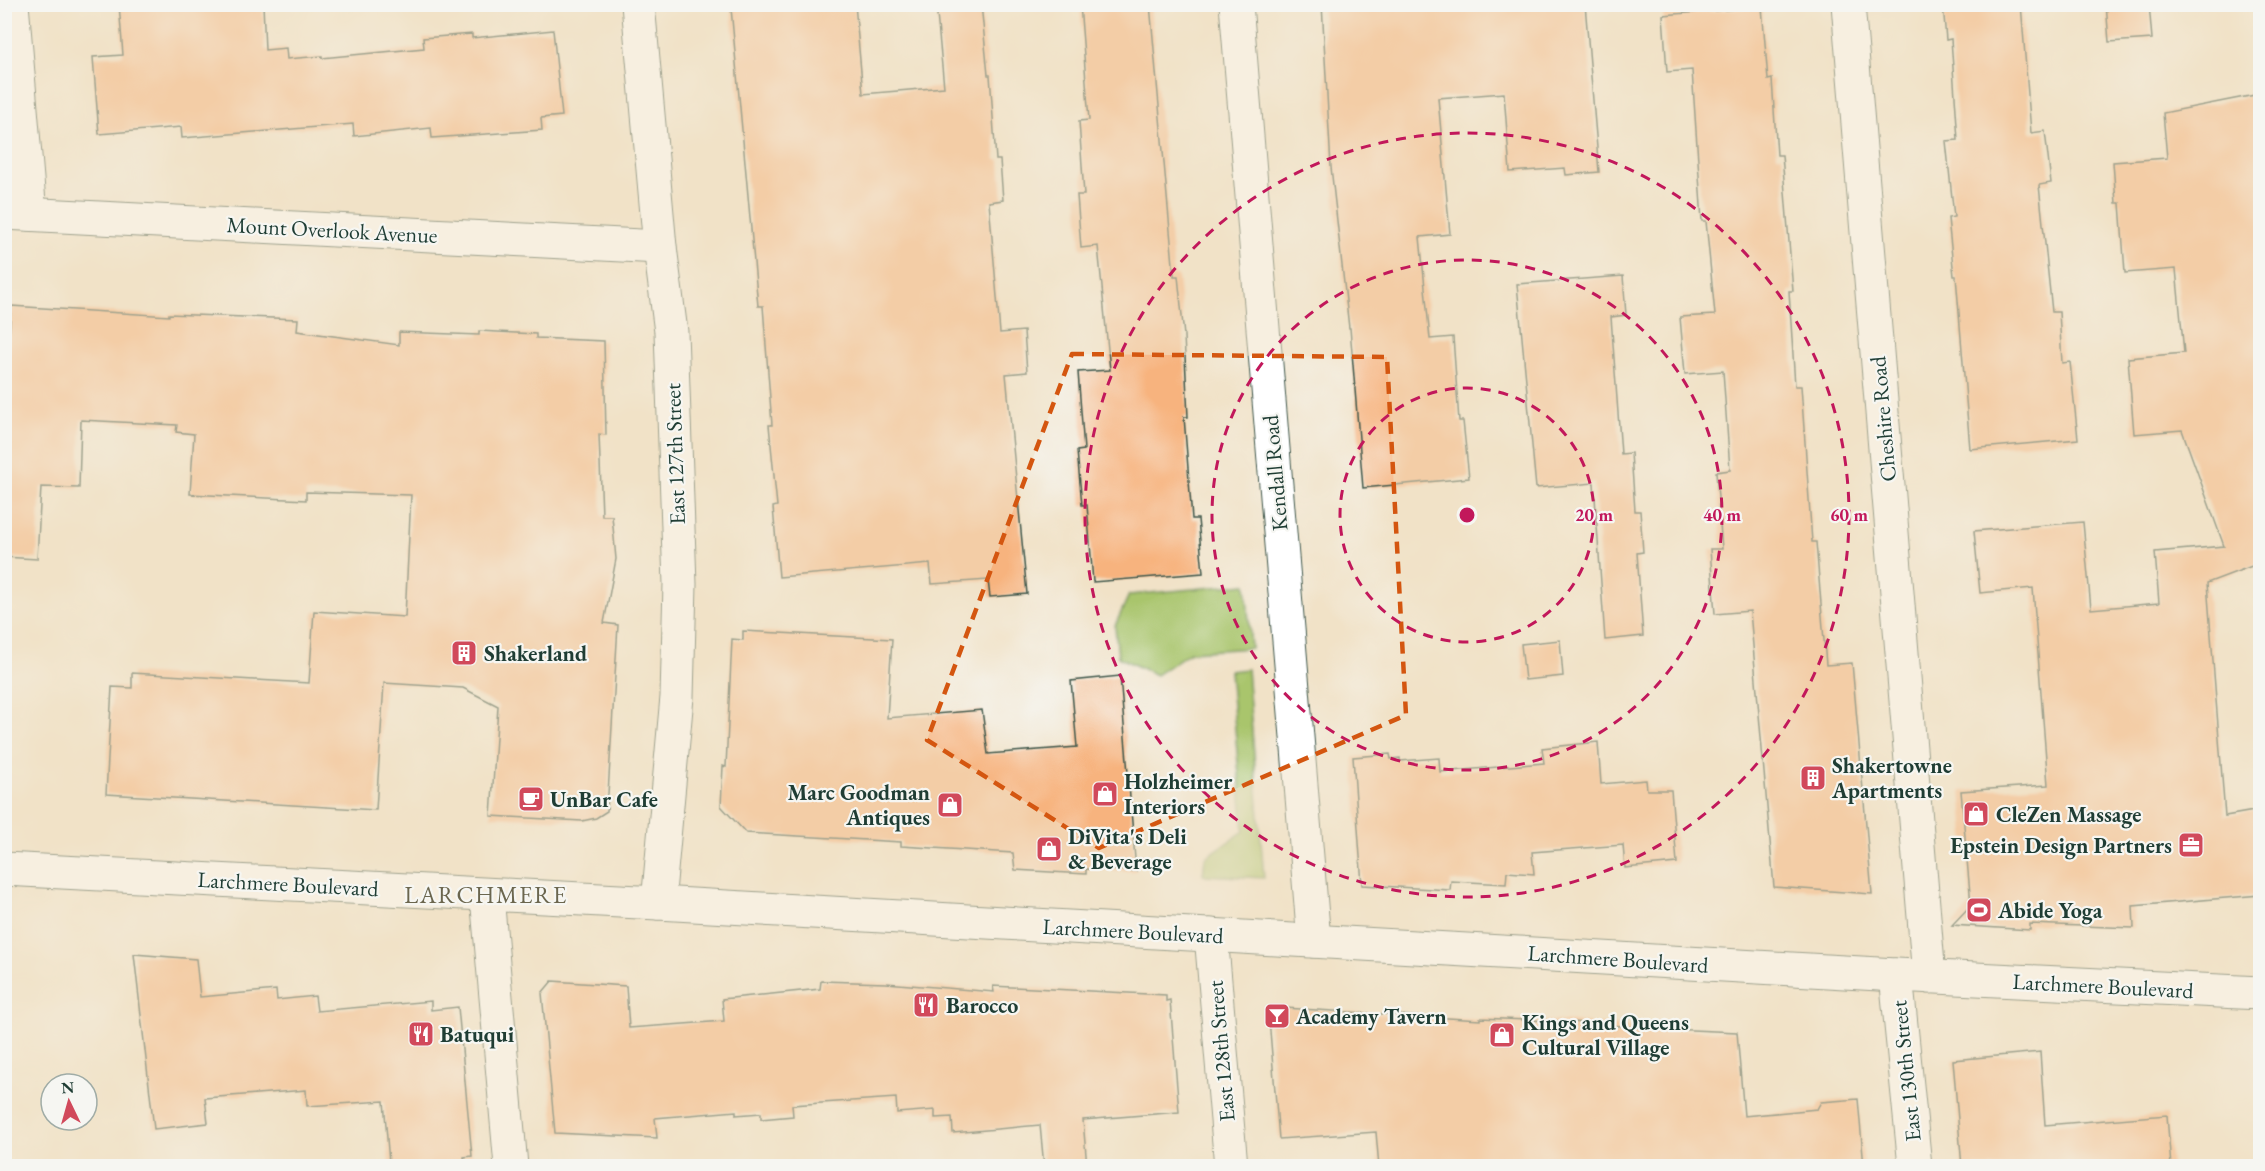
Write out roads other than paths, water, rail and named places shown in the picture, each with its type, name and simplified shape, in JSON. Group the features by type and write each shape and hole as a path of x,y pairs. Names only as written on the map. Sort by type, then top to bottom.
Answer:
{"street":[{"path":"12,4 17,213"},
{"name":"East 127th Street","path":"638,4 660,248 671,332 680,584 677,697 658,903"},
{"name":"Kendall Road","path":"1236,4 1314,941"},
{"name":"Cheshire Road","path":"1848,4 1929,977"},
{"name":"Mount Overlook Avenue","path":"17,213 660,248"},
{"name":"Larchmere Boulevard","path":"4,869 487,896 658,903 1929,977 2260,993"},
{"path":"487,896 511,1167"},
{"name":"East 128th Street","path":"1211,935 1231,1167"},
{"name":"East 130th Street","path":"1896,975 1915,1167"}],"place":[{"name":"Shakerland","path":"464,653"},
{"name":"Shakertowne Apartments","path":"1813,778"},
{"name":"Holzheimer Interiors","path":"1105,794"},
{"name":"UnBar Cafe","path":"531,799"},
{"name":"Marc Goodman Antiques","path":"950,805"},
{"name":"CleZen Massage","path":"1976,814"},
{"name":"Epstein Design Partners","path":"2191,845"},
{"name":"DiVita's Deli & Beverage","path":"1049,849"},
{"name":"Abide Yoga","path":"1979,910"},
{"name":"Barocco","path":"926,1005"},
{"name":"Academy Tavern","path":"1277,1016"},
{"name":"Batuqui","path":"421,1034"},
{"name":"Kings and Queens Cultural Village","path":"1502,1035"}],"district":[{"name":"LARCHMERE","path":"486,894"}]}
